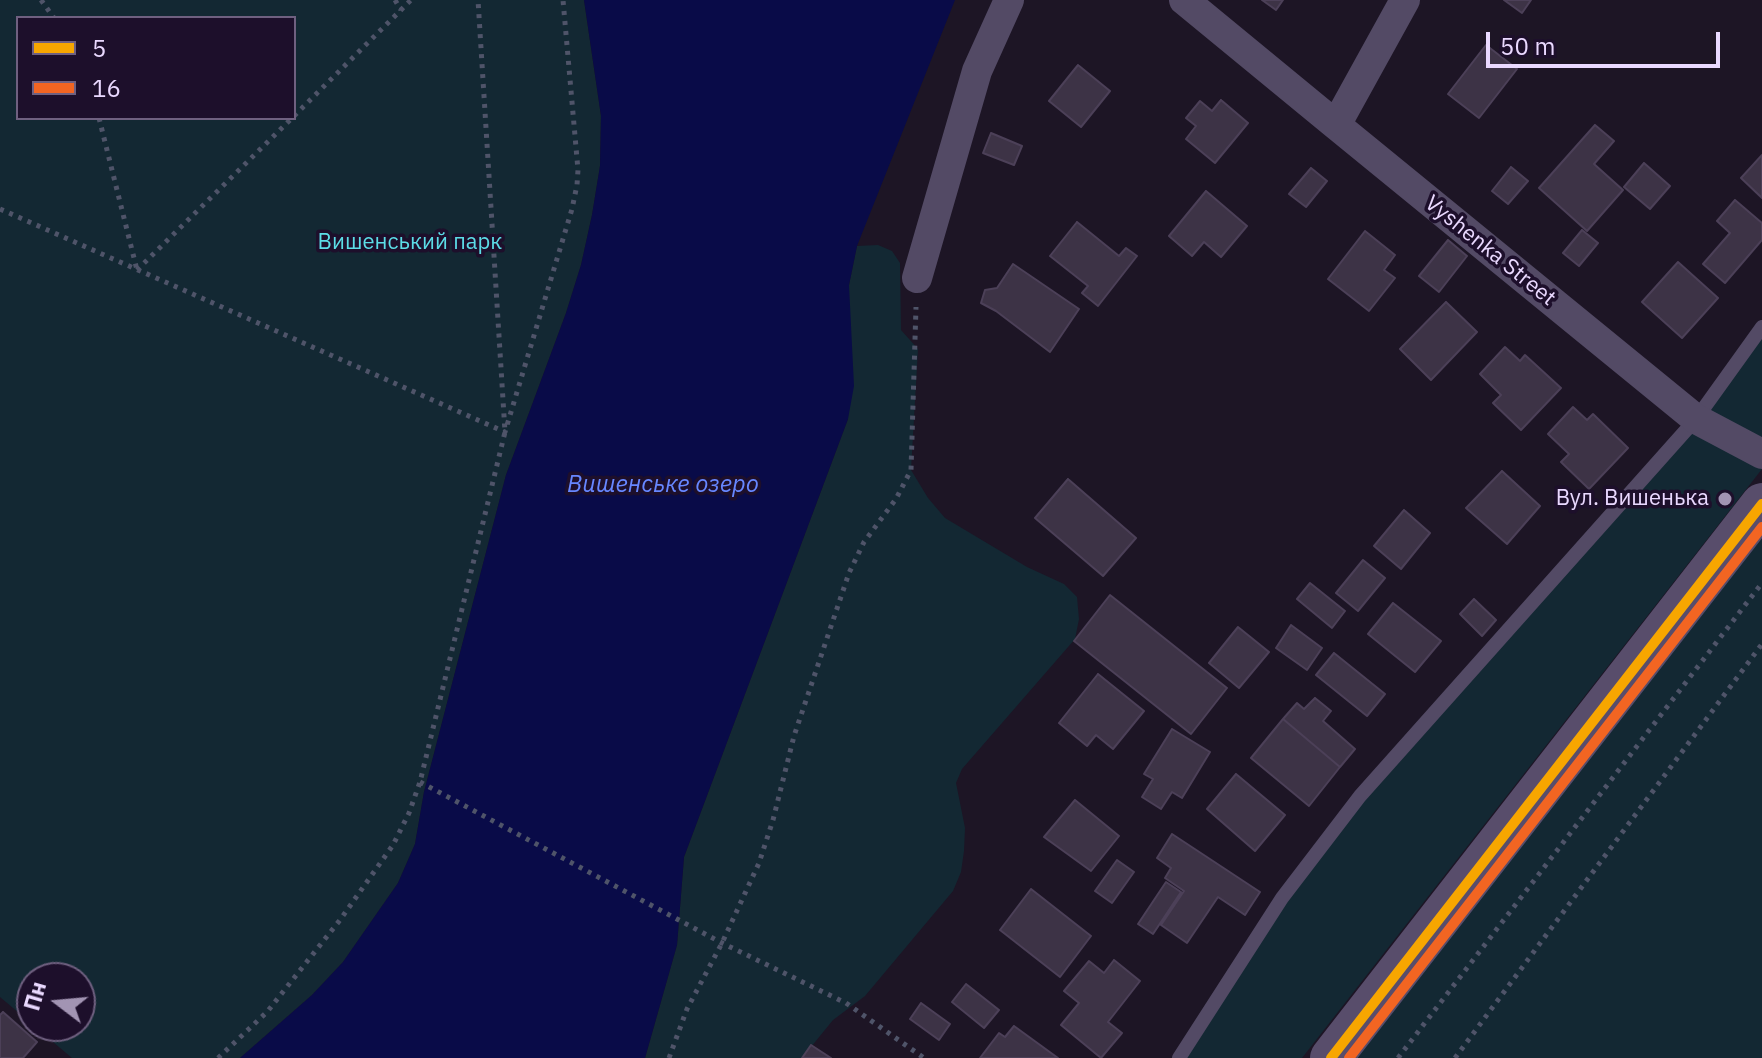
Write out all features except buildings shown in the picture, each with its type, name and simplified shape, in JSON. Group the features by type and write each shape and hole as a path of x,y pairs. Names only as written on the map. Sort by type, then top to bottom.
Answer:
{"main road":[{"path":"1331,1058 1762,504"}],"street":[{"path":"917,278 977,71 1009,0"},
{"name":"Vyshenka Street","path":"1184,0 1696,419 1762,454"},
{"path":"1336,125 1405,0"}],"lane":[{"path":"1179,1058 1282,898 1360,796 1696,419 1762,327"}],"path":[{"path":"395,0 401,10"},
{"path":"296,114 411,0"},
{"path":"478,0 505,432"},
{"path":"218,1058 267,1012 340,920 393,845 420,782 505,432 577,185 563,0"},
{"path":"100,120 137,270"},
{"path":"137,270 290,120"},
{"path":"0,209 505,432"},
{"path":"669,1058 687,1009 722,943 767,841 794,736 849,573 864,542 896,499 911,470 917,278"},
{"path":"1398,1058 1762,583"},
{"path":"1455,1058 1762,644"},
{"path":"420,782 722,943 846,1003 924,1058"}],"green space":[{"name":"Вишенський парк","path":"0,0 584,0 601,116 600,166 592,215 566,313 506,475 424,792 415,844 398,883 343,962 312,995 240,1058 72,1058 53,1042 96,1042 96,962 16,962 16,1010 0,997"},
{"path":"878,245 892,251 900,263 901,330 918,349 911,470 945,518 1027,567 1064,584 1077,597 1079,619 1075,639 962,769 956,783 965,828 964,851 961,872 953,891 865,996 833,1020 802,1058 645,1058 677,945 684,857 848,419 849,285 857,246"},
{"path":"1762,327 1762,469 1302,1058 1179,1058 1320,847 1696,419"},
{"path":"1762,504 1762,1058 1331,1058"}],"water":[{"name":"Вишенське озеро","path":"584,0 955,0 857,246 849,285 854,386 848,419 684,857 677,945 645,1058 240,1058 312,995 343,962 398,883 415,844 424,792 506,475 566,313 592,215 600,166 601,116"}],"transit line":[{"name":"5","path":"1331,1058 1762,504"},
{"name":"16","path":"1349,1058 1762,527"}],"place":[{"name":"Вул. Вишенька","path":"1725,499"}]}
